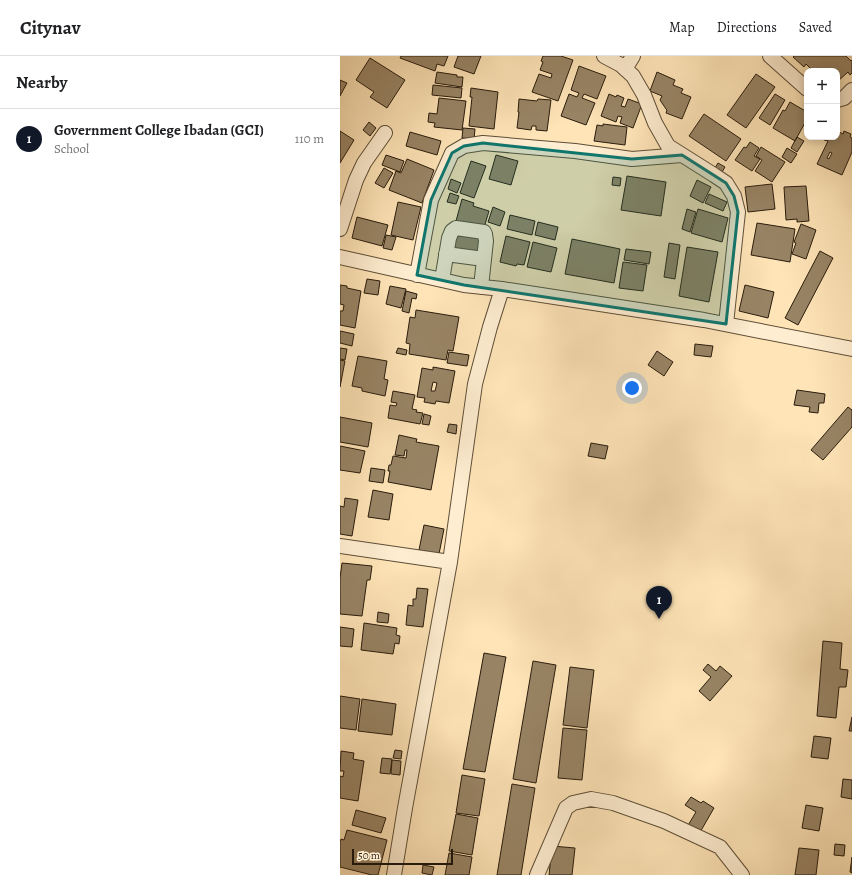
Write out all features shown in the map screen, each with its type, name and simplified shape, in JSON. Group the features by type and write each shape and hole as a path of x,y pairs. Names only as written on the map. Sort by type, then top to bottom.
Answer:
{"street":[{"path":"604,56 621,65 633,76 644,95 655,123 668,146 726,183 734,196 738,212 726,324"},
{"path":"625,69 633,56"},
{"path":"770,56 804,86"},
{"path":"840,99 844,98 852,90"},
{"path":"340,230 361,169 385,133"},
{"path":"417,275 431,200 452,153 464,146 483,143 575,151 632,159 682,155"},
{"path":"442,280 450,234 452,231 456,228 484,232 486,241 481,287"},
{"path":"446,254 484,259"},
{"path":"340,257 464,285 502,289 704,320 852,349"},
{"path":"394,875 450,562 475,384 502,289"},
{"path":"340,546 450,562"},
{"path":"537,875 566,808 573,803 591,799 613,803 664,820 720,847 742,875"}],"highlighted area":[{"path":"483,143 632,159 682,155 726,183 734,196 738,212 726,324 464,285 417,275 431,200 452,153 464,146"}],"building":[{"path":"401,56 448,56 444,66 437,64 435,71 400,58"},
{"path":"458,56 481,56 474,74 454,67"},
{"path":"543,56 561,56 573,60 558,101 532,92 539,74 551,78 552,74 540,70 543,62 541,61"},
{"path":"846,56 851,61 852,60 852,73 850,75 848,72 840,79 840,68 810,68 806,64 804,67 793,57"},
{"path":"370,58 405,80 387,108 370,97 374,92 356,80"},
{"path":"579,66 606,76 597,99 584,94 582,98 595,103 586,125 561,116 569,94 577,97 579,93 571,90"},
{"path":"437,72 463,77 462,87 435,83"},
{"path":"657,72 675,80 673,85 683,89 681,93 691,97 682,119 666,113 667,110 660,100 662,96 650,91"},
{"path":"756,74 775,87 746,128 727,115"},
{"path":"340,80 347,83 340,96"},
{"path":"433,85 462,88 461,98 432,95"},
{"path":"471,88 498,92 494,129 469,126 472,97 470,97"},
{"path":"609,94 624,98 621,106 625,107 628,99 642,104 633,128 620,123 622,117 618,116 616,122 601,116"},
{"path":"775,94 785,100 770,125 759,118"},
{"path":"439,98 466,101 462,130 434,127 435,123 428,122 429,113 437,114"},
{"path":"519,99 537,101 538,99 551,100 547,131 536,130 536,126 532,126 531,130 517,128"},
{"path":"790,102 804,110 804,124 795,141 773,128 783,110 785,111"},
{"path":"704,114 741,139 726,161 689,136"},
{"path":"369,122 376,128 370,136 363,130"},
{"path":"603,124 627,127 625,145 594,141 597,125 603,126"},
{"path":"463,128 475,129 474,139 462,138"},
{"path":"340,131 354,140 340,163"},
{"path":"844,131 851,134 852,152 842,175 817,164 828,141 824,140 840,140 840,132 843,134","holes":["830,152 832,153 829,159 827,158"]},
{"path":"410,132 441,141 437,155 406,146"},
{"path":"797,137 804,141 797,152 791,148"},
{"path":"750,142 759,148 754,156 760,159 752,171 735,160 744,147 746,148"},
{"path":"761,147 785,162 772,182 755,171 762,160 756,156"},
{"path":"787,148 797,154 791,163 782,157"},
{"path":"386,155 404,161 400,172 382,165"},
{"path":"496,155 518,161 511,185 489,179"},
{"path":"407,159 434,170 422,203 389,190 396,171 401,173"},
{"path":"471,161 486,166 474,198 460,193"},
{"path":"718,163 725,167 722,172 715,168"},
{"path":"384,168 393,173 384,188 375,183"},
{"path":"627,176 666,182 661,216 621,210"},
{"path":"613,177 621,178 620,186 612,185"},
{"path":"451,179 461,183 457,193 448,189"},
{"path":"697,180 711,187 703,203 690,196"},
{"path":"772,184 775,209 748,212 745,187"},
{"path":"806,186 809,221 797,222 797,219 786,220 784,187"},
{"path":"450,193 459,196 456,204 447,202"},
{"path":"709,194 727,202 723,211 705,203"},
{"path":"462,199 474,203 473,206 489,211 483,231 465,223 456,221"},
{"path":"398,202 421,207 413,240 391,235"},
{"path":"493,207 505,212 500,226 488,222"},
{"path":"687,209 696,212 690,232 682,229"},
{"path":"698,209 728,218 722,242 691,233"},
{"path":"510,215 535,221 532,235 507,229"},
{"path":"357,217 388,225 382,246 352,238"},
{"path":"538,222 558,227 555,240 535,235"},
{"path":"757,223 795,229 790,262 751,255"},
{"path":"801,224 816,230 806,259 792,254 796,243 794,242"},
{"path":"457,232 481,238 477,255 449,249"},
{"path":"386,235 396,237 392,250 383,248"},
{"path":"506,236 530,242 524,265 517,264 516,266 500,262"},
{"path":"572,239 620,249 614,283 565,274"},
{"path":"533,242 557,248 551,272 527,267"},
{"path":"669,243 680,245 675,279 664,277"},
{"path":"687,247 718,252 709,302 679,296"},
{"path":"626,249 651,252 649,264 624,260"},
{"path":"820,251 833,258 798,325 785,318"},
{"path":"623,262 647,265 643,291 619,288"},
{"path":"367,279 380,281 378,295 364,293"},
{"path":"340,285 361,291 355,328 340,325 340,311 343,311 344,305 340,304"},
{"path":"745,285 774,292 768,318 739,311"},
{"path":"390,286 406,289 401,308 386,304"},
{"path":"406,291 417,294 416,299 412,298 409,313 402,311"},
{"path":"416,310 459,317 453,351 448,350 446,360 409,354 410,344 406,343 410,317 415,318"},
{"path":"340,331 354,334 352,346 340,343"},
{"path":"695,344 713,346 711,357 694,355"},
{"path":"340,348 347,349 345,360 340,359"},
{"path":"398,348 407,350 406,355 396,353"},
{"path":"657,351 673,362 664,376 648,365"},
{"path":"449,352 469,355 467,366 447,363"},
{"path":"358,356 387,361 384,379 388,380 385,396 362,391 362,388 352,386"},
{"path":"340,360 345,361 340,387"},
{"path":"433,367 455,371 449,403 436,401 435,404 424,402 425,398 417,397 422,368 433,370","holes":["433,382 437,383 435,391 431,391"]},
{"path":"797,390 825,394 824,403 819,403 818,413 809,412 810,407 794,405"},
{"path":"393,391 415,395 412,409 417,410 416,412 423,413 420,424 388,418 390,405 396,406 397,403 391,402"},
{"path":"848,407 852,410 852,427 823,460 811,450"},
{"path":"424,414 431,416 429,425 422,424"},
{"path":"340,417 372,423 368,447 340,442"},
{"path":"449,424 457,425 456,434 447,432"},
{"path":"399,435 417,439 416,442 439,446 431,490 388,482 390,471 388,471 389,465 391,465 393,456 406,458 407,450 405,450 404,456 395,455"},
{"path":"591,443 608,446 605,459 588,456"},
{"path":"340,446 365,451 360,473 340,470"},
{"path":"371,468 385,470 383,483 369,481"},
{"path":"373,490 393,494 389,520 368,517"},
{"path":"345,498 358,500 352,536 340,534 340,506 344,507"},
{"path":"424,525 444,529 439,554 419,550"},
{"path":"342,563 372,566 370,580 367,580 362,616 340,614 340,578"},
{"path":"417,588 428,589 423,627 406,625 408,605 413,606 413,599 416,599"},
{"path":"378,612 389,614 388,623 377,622"},
{"path":"364,623 397,628 396,635 400,636 399,644 395,643 393,654 361,650"},
{"path":"340,627 354,629 352,647 340,646"},
{"path":"823,641 842,643 840,669 848,670 846,687 839,687 836,718 817,716"},
{"path":"484,653 506,657 485,772 463,769"},
{"path":"533,661 556,665 536,783 513,779"},
{"path":"708,664 716,671 720,666 732,676 710,701 699,691 711,677 703,670"},
{"path":"570,667 594,670 587,728 563,725"},
{"path":"340,696 360,699 356,730 340,728"},
{"path":"362,699 396,704 392,735 358,731"},
{"path":"852,717 852,731 849,731"},
{"path":"563,728 587,730 582,780 558,778"},
{"path":"814,736 831,738 828,759 811,757"},
{"path":"395,750 402,751 401,759 393,758"},
{"path":"341,751 354,753 353,759 364,761 358,801 340,798 340,776 343,777 344,771 340,771"},
{"path":"382,758 392,759 390,774 380,773"},
{"path":"392,760 401,761 400,775 391,774"},
{"path":"462,775 485,779 479,816 456,813"},
{"path":"843,779 852,780 852,799 841,797"},
{"path":"512,784 535,788 521,875 497,875"},
{"path":"691,797 701,803 703,801 714,808 699,834 687,827 696,812 685,805"},
{"path":"806,805 823,808 819,831 802,828"},
{"path":"356,810 386,818 381,833 352,825"},
{"path":"456,814 478,818 472,855 449,851"},
{"path":"347,830 387,840 378,875 372,875 340,867 340,842 341,839 344,840"},
{"path":"835,844 845,845 844,856 834,855"},
{"path":"552,846 575,848 572,875 549,875"},
{"path":"799,848 819,850 816,875 795,875"},
{"path":"449,853 472,857 469,875 445,875"},
{"path":"852,857 852,873 850,872"},
{"path":"423,865 434,867 432,875 422,873"}],"place":[{"name":"Government College Ibadan (GCI)","path":"659,619"}]}
